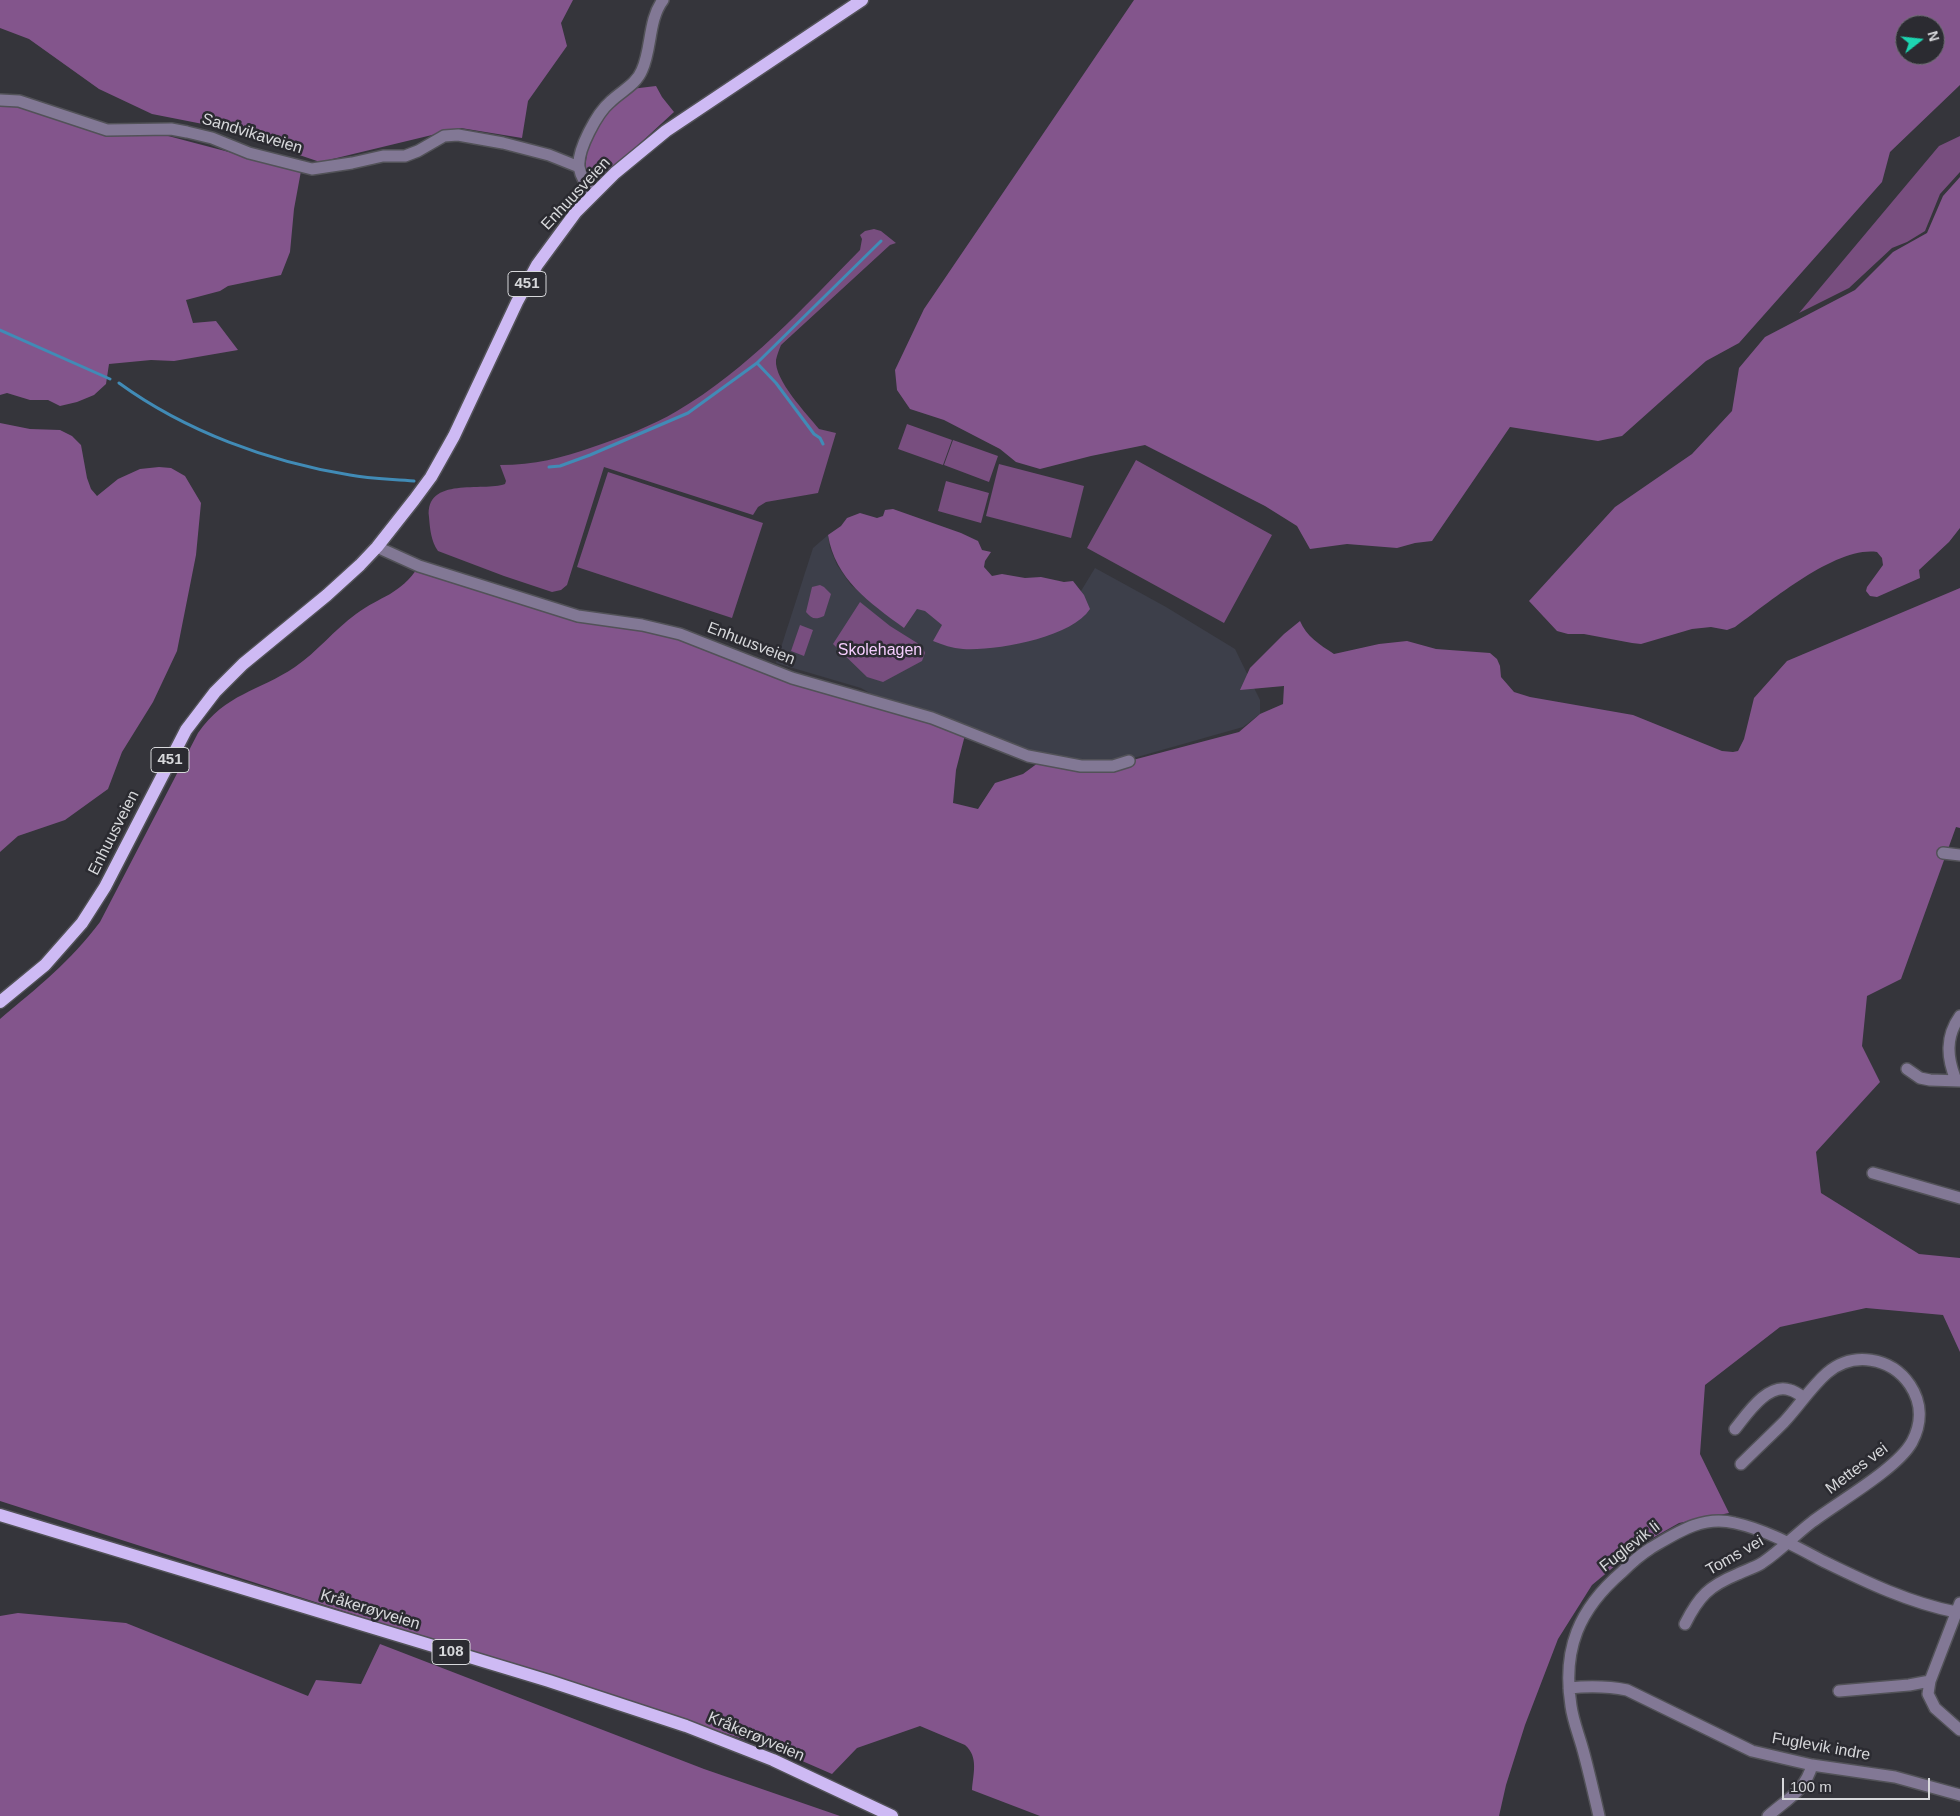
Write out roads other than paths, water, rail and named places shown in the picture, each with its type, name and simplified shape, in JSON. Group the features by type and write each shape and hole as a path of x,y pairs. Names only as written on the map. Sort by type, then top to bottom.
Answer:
{"main road":[{"name":"Enhuusveien","path":"0,1002 45,965 82,923 105,887 186,730 215,692 243,664 327,595 377,547 414,500 442,459 517,302 537,266 562,230 593,194 666,131 862,0"},
{"name":"Kråkerøyveien","path":"0,1515 652,1714 764,1756 892,1816"}],"street":[{"path":"593,194 583,179 579,167 582,149 602,110 609,102 632,85 642,71 647,57 654,20 663,0"},
{"name":"Sandvikaveien","path":"0,100 19,101 107,130 171,129 187,132 212,138 249,152 312,169 383,156 405,156 444,136 458,135 503,143 549,155 579,167"},
{"name":"Enhuusveien","path":"377,547 419,566 578,616 642,625 680,634 792,678 932,718 1028,756 1081,766 1113,766 1129,761"},
{"path":"1943,853 1960,855"},
{"path":"1908,1069 1920,1078 1958,1081 1949,1057 1949,1039 1960,1016"},
{"path":"1873,1173 1960,1198"},
{"name":"Mettes vei","path":"1741,1464 1786,1420 1828,1373 1841,1364 1873,1360 1885,1363 1899,1371 1910,1384 1917,1398 1920,1420 1917,1432 1901,1457 1786,1542"},
{"path":"1734,1429 1764,1397 1776,1389 1792,1390 1804,1398"},
{"name":"Fuglevik li","path":"1599,1816 1571,1708 1568,1664 1576,1630 1592,1602 1604,1588 1643,1554 1677,1532 1696,1523 1709,1521 1733,1522 1755,1528 1827,1563 1902,1596 1932,1607 1958,1608"},
{"name":"Toms vei","path":"1685,1624 1695,1604 1714,1584 1761,1564 1786,1542"},
{"path":"1958,1608 1947,1641 1930,1680 1928,1694 1936,1708 1959,1728"},
{"path":"1839,1691 1909,1685 1930,1680"},
{"name":"Fuglevik indre","path":"1569,1688 1589,1686 1627,1690 1752,1751 1812,1765 1895,1777 1960,1795"},
{"path":"1768,1816 1789,1800 1804,1785 1809,1777 1812,1765"}],"waterway":[{"path":"549,467 560,466 590,455 688,413 757,363 881,241"},
{"path":"0,330 110,379"},
{"path":"757,363 776,383 823,444"},
{"path":"119,383 172,416 200,430 259,453 289,462 350,475 414,481"}],"park label":[{"name":"Skolehagen","path":"880,651"}]}
